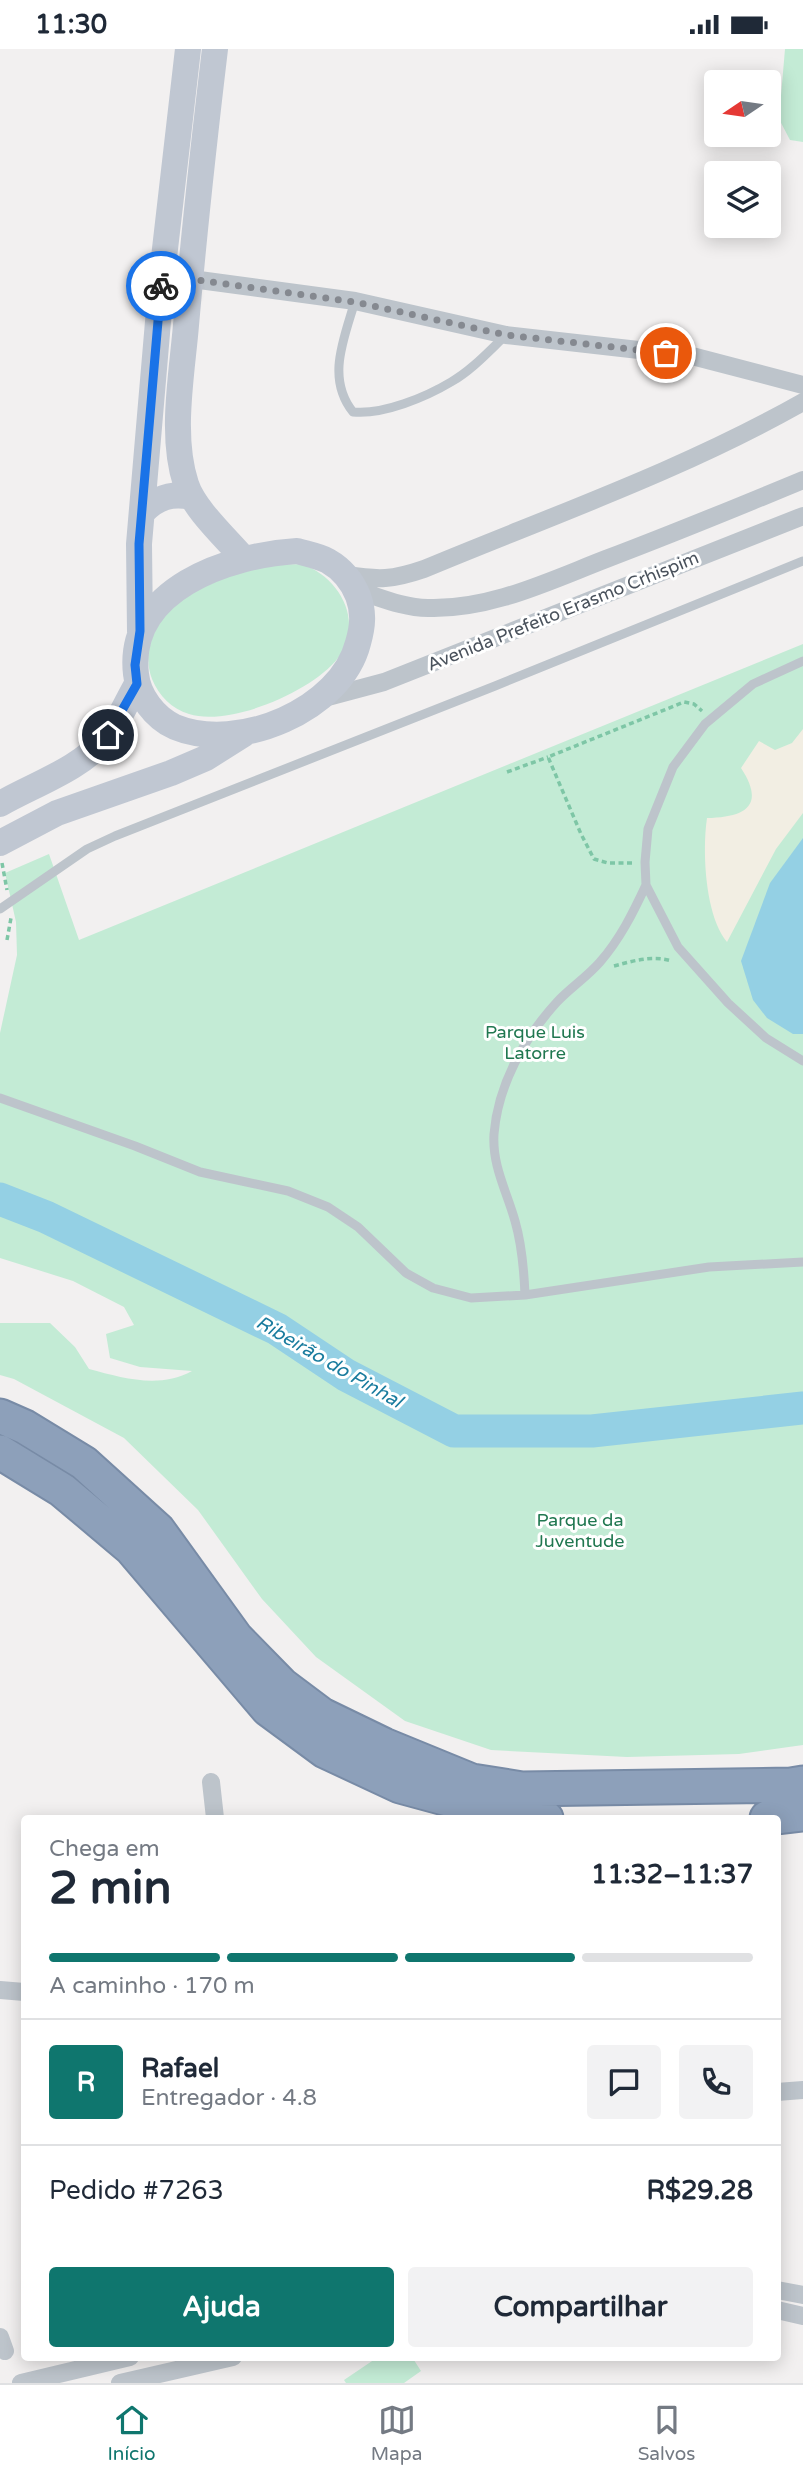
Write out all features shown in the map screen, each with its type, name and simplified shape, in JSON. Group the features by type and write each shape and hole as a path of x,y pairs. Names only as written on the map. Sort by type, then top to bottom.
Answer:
{"highway":[{"path":"0,1416 25,1427 84,1463 158,1530 236,1638 282,1685 322,1715 384,1745 472,1781 522,1789 803,1783"},
{"path":"0,1452 62,1490 131,1548 268,1709 325,1751 400,1786 492,1811 523,1815"},
{"path":"781,1816 803,1814"}],"main road":[{"path":"140,631 156,607 182,585 244,559 297,551 327,560 351,583 363,609 362,630 355,657 340,681 320,699 302,712 251,729 227,734 197,733 174,726 157,714 137,684 135,652 140,631 139,554 162,275 188,49"},
{"path":"215,49 190,277 180,397 179,447 191,497 244,559"},
{"path":"143,512 164,497 191,497"},
{"path":"0,804 92,752 108,735 137,684"},
{"path":"0,843 57,813 171,773 205,758 251,729"}],"street":[{"path":"162,275 355,302 506,335 692,356 803,385"},
{"path":"351,583 398,578 424,569 702,454 803,402"},
{"name":"Avenida Prefeito Erasmo Crhispim","path":"351,583 397,603 427,608 465,606 513,595 716,517 803,479"},
{"name":"Avenida Prefeito Erasmo Crhispim","path":"320,699 384,682 803,516"},
{"path":"211,1782 215,1815"},
{"path":"0,1990 21,1992"},
{"path":"781,2092 803,2090"},
{"path":"781,2291 803,2295"},
{"path":"781,2311 803,2316"},
{"path":"24,2382 113,2361"},
{"path":"120,2383 216,2361"}],"lane":[{"path":"355,302 339,356 338,374 340,391 353,412 366,414 380,411 452,382 506,335"},
{"path":"0,909 87,849 115,836 803,561"},
{"path":"803,661 754,684 705,724 673,768 648,829 645,862 646,885 678,947 728,1003 766,1038 803,1061"},
{"path":"525,1295 524,1264 515,1222 495,1160 494,1133 502,1099 516,1057 531,1033 558,1000 599,964 621,935 646,885"},
{"path":"0,1098 200,1172 288,1191 328,1207 358,1227 406,1273 433,1289 471,1298 525,1295 709,1267 803,1262"}],"path":[{"path":"507,772 684,702 694,704 711,719"},
{"path":"548,757 594,859 608,863 645,862"},
{"path":"589,973 639,959 663,958 696,967"}],"green space":[{"path":"785,49 803,49 803,142 790,140 781,123"},
{"path":"302,564 315,570 337,590 348,615 346,644 338,658 326,670 291,694 248,711 226,715 206,717 189,714 177,709 162,696 152,679 149,650 160,623 179,601 204,585 249,568"},
{"path":"803,644 803,1745 739,1754 627,1757 491,1750 405,1721 316,1657 262,1599 198,1510 124,1438 14,1379 0,1375 0,1323 50,1323 75,1347 89,1369 154,1381 167,1380 192,1371 140,1367 110,1358 106,1334 134,1325 124,1307 73,1281 0,1258 0,1033 17,955 16,922 5,873 49,854 79,940"},
{"path":"372,2361 415,2361 421,2371 404,2383 346,2383 344,2380"}],"sand":[{"path":"803,729 803,813 776,849 727,942 714,916 707,883 707,818 732,815 748,807 752,792 741,768 759,741 775,750 792,743"}],"water":[{"path":"803,838 803,1034 793,1034 767,1018 753,1000 741,961 770,883"}],"waterway":[{"name":"Ribeirão do Pinhal","path":"0,1199 46,1217 277,1329 346,1375 454,1431 592,1431 803,1408"}],"way so far":[{"path":"161,286 162,275 190,277 355,302 506,335 666,353"}],"route":[{"path":"108,735 137,684 135,652 140,631 139,544 161,286"}],"park label":[{"name":"Parque Luis Latorre","path":"535,1042"},
{"name":"Parque da Juventude","path":"580,1530"}]}
